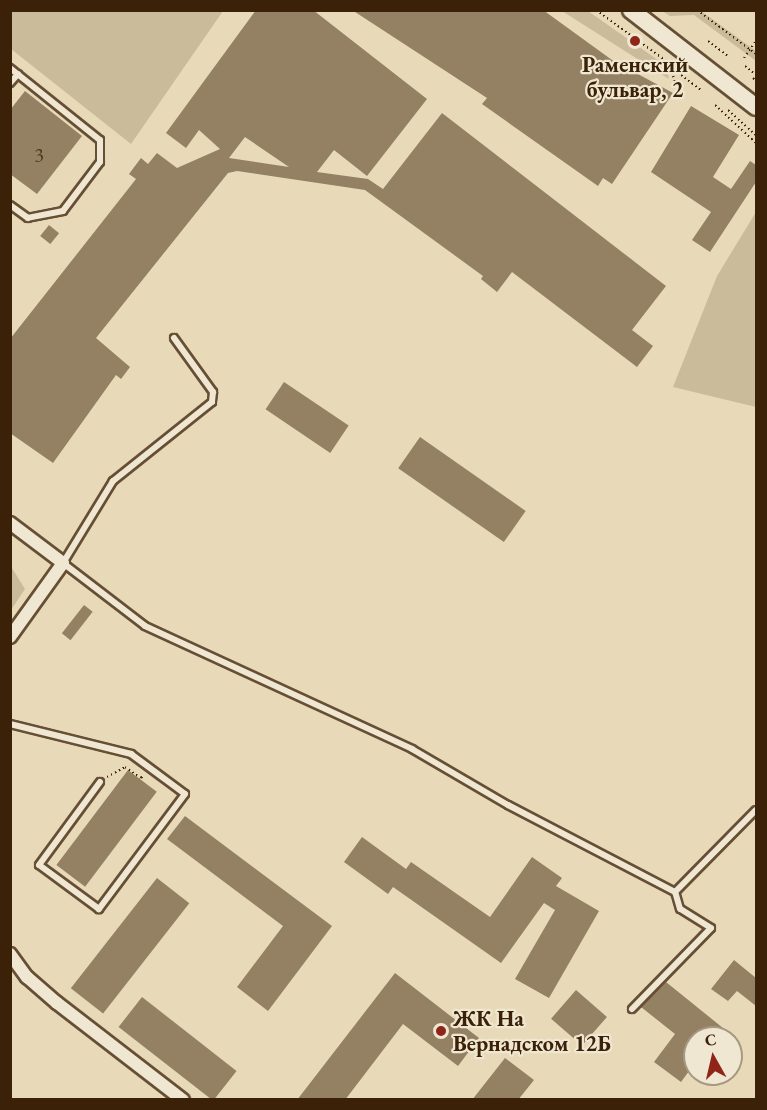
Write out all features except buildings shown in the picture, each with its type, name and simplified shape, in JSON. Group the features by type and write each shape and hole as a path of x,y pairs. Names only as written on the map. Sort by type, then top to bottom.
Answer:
{"street":[{"path":"631,10 756,107"},
{"path":"10,523 63,563 10,637"},
{"path":"10,954 27,977 57,1003 183,1100"}],"lane":[{"path":"10,68 100,140 100,162 63,210 28,218 10,205"},
{"path":"10,83 18,74"},
{"path":"174,338 213,392 212,402 113,481 63,563 145,626 412,749 508,805 675,892 680,909 711,928 632,1009"},
{"path":"10,724 131,754 185,794 99,909 39,865 100,782"},
{"path":"675,892 756,810"}],"path":[{"path":"596,10 669,63 675,81"},
{"path":"698,10 756,54"},
{"path":"708,41 729,57"},
{"path":"744,58 756,41"},
{"path":"744,66 756,75"},
{"path":"681,75 702,92"},
{"path":"715,105 756,143"},
{"path":"728,110 756,135"},
{"path":"100,782 125,767 142,777"}],"shaded area":[{"path":"10,11 223,11 131,144 11,49"},
{"path":"562,11 588,11 665,65 669,79"},
{"path":"662,11 701,11 756,51 756,61 694,15 670,16"},
{"path":"756,212 756,407 673,387 717,276"},
{"path":"10,565 25,589 11,610 10,610"}],"place":[{"name":"Раменский бульвар, 2","path":"635,41"},
{"name":"ЖК На Вернадском 12Б","path":"441,1031"}]}
